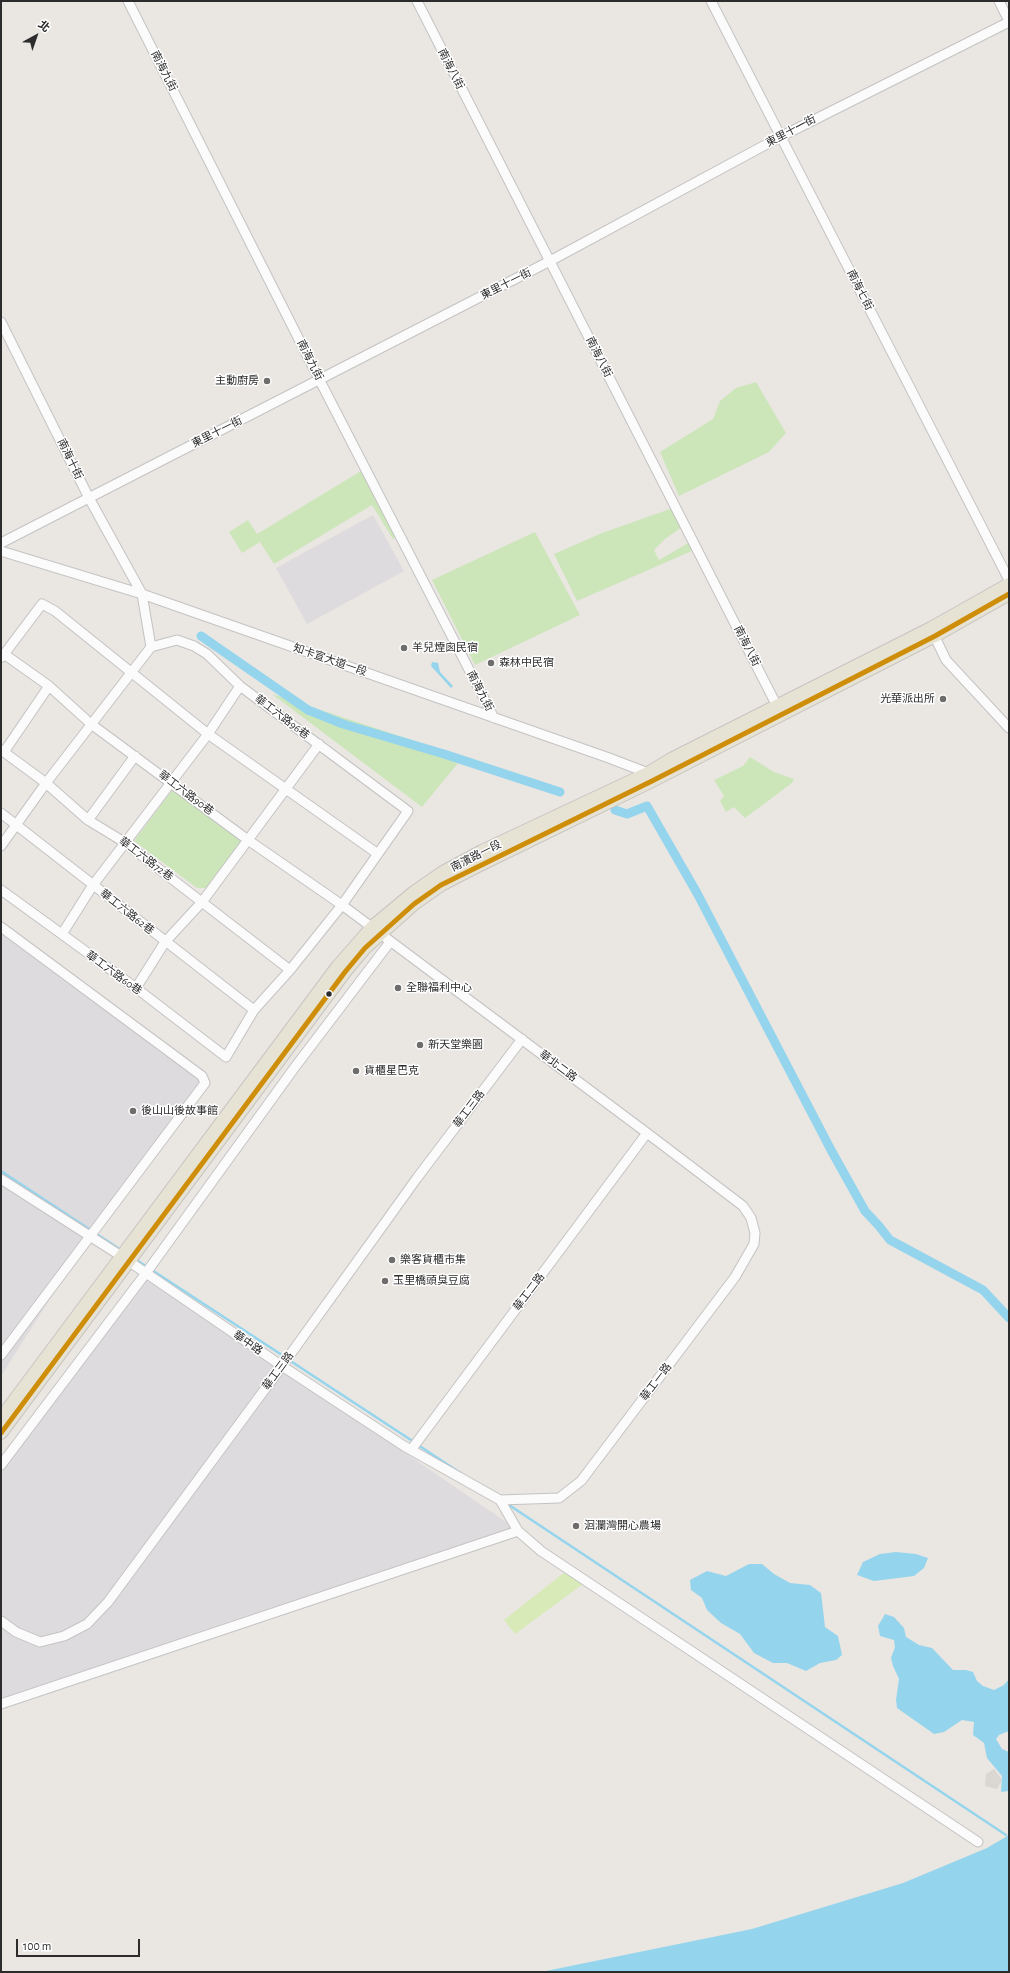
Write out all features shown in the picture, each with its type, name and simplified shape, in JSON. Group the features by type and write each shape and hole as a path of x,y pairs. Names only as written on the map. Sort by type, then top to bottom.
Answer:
{"main road":[{"name":"南濱路一段","path":"933,632 1009,584"},
{"name":"南濱路一段","path":"1,1418 365,948 376,930 414,892 444,872 482,851 650,777 673,758 779,710 1009,594"},
{"name":"南濱路一段","path":"1,1433 125,1258"}],"street":[{"name":"南海九街","path":"128,1 319,379 494,718"},
{"name":"南海八街","path":"417,1 779,710"},
{"name":"南海七街","path":"711,1 1009,580"},
{"path":"999,1 1009,21"},
{"name":"東里十一街","path":"1,543 550,261 780,137 1009,21"},
{"name":"南海十街","path":"1,322 89,498 142,594 151,646"},
{"name":"知卡宣大道一段","path":"1,551 142,594 494,718 650,777"},
{"path":"3,656 42,604 55,611 208,734 285,790 378,854 342,905 290,970 254,1010"},
{"path":"933,632 946,660 1009,728"},
{"name":"華工六路96巷","path":"151,646 177,640 194,646 207,654 240,686 408,811 378,854"},
{"path":"1,846 130,671 151,646"},
{"name":"華工六路90巷","path":"3,656 49,686 91,724 172,782 248,840 376,930"},
{"path":"3,751 49,686"},
{"path":"62,934 93,885 124,842 208,734 240,686"},
{"path":"136,988 165,942 202,902 319,744"},
{"name":"華工六路72巷","path":"3,751 46,783 88,820 124,842 290,970"},
{"path":"88,820 136,756"},
{"name":"華工六路62巷","path":"1,813 254,1010"},
{"name":"華工六路60巷","path":"1,890 136,988 226,1057 254,1010"},
{"path":"1,927 202,1076 205,1083 1,1355"},
{"name":"華北二路","path":"376,930 743,1206"},
{"path":"1,1465 146,1273 295,1067 390,942"},
{"name":"華工三路","path":"1,1621 16,1632 40,1642 64,1636 87,1624 108,1602 282,1366 417,1178 522,1039"},
{"name":"華工二路","path":"411,1450 647,1133"},
{"name":"華中路","path":"1,1179 125,1258 282,1366 411,1450 500,1500"},
{"name":"華工一路","path":"500,1500 559,1498 581,1481 735,1276 748,1256 754,1244 755,1234 751,1218 743,1206"},
{"path":"500,1500 518,1531 526,1540 541,1551 978,1842"},
{"path":"1,1704 518,1531"}],"shaded area":[{"path":"373,515 404,571 307,624 276,568"},
{"path":"1,927 205,1083 90,1236 1,1376"},
{"path":"145,1275 512,1526 510,1530 240,1618 1,1699 1,1468"},
{"path":"994,1769 1002,1780 997,1789 985,1786 986,1774"}],"green space":[{"path":"756,382 786,433 769,452 679,496 660,452 713,419 720,401 736,388"},
{"path":"361,471 400,536 393,539 372,505 274,564 260,542 242,553 229,532 248,520 257,534"},
{"path":"673,508 682,527 665,539 654,550 659,560 690,542 694,550 577,601 554,554 602,533"},
{"path":"535,532 580,615 475,665 432,580"},
{"path":"272,694 463,757 422,807"},
{"path":"750,757 774,772 794,779 792,783 745,818 734,807 726,812 720,801 724,796 714,780 743,766"},
{"path":"173,789 243,839 206,888 197,888 134,841"},
{"path":"565,1572 583,1584 515,1634 504,1620"}],"water":[{"path":"432,662 438,663 440,672 453,686 451,688 431,666"},
{"path":"896,1552 916,1554 928,1558 924,1568 914,1576 874,1581 857,1575 863,1562 880,1554"},
{"path":"749,1564 762,1564 774,1574 790,1583 810,1585 821,1593 825,1627 838,1636 842,1655 836,1660 820,1663 806,1671 787,1663 773,1663 754,1653 740,1634 721,1623 707,1610 702,1598 691,1590 690,1580 707,1571 726,1576"},
{"path":"885,1614 894,1617 904,1628 906,1637 919,1645 932,1648 953,1670 966,1670 973,1672 977,1681 983,1686 994,1690 1004,1685 1009,1679 1009,1731 999,1735 996,1739 1002,1749 1009,1752 1009,1791 1001,1792 1002,1776 987,1758 984,1743 973,1735 974,1722 962,1720 944,1732 934,1734 897,1708 896,1700 899,1679 891,1658 895,1647 894,1640 880,1636 878,1626"},
{"path":"1009,1835 1009,1972 541,1972 752,1929 903,1883 987,1848"}],"waterway":[{"path":"201,636 308,710 343,724 444,754 560,792"},
{"path":"615,810 627,814 647,806 697,893 831,1150 865,1211 890,1240 983,1290 1009,1318"},
{"path":"1,1171 121,1250"},
{"path":"135,1259 285,1357"},
{"path":"289,1360 414,1442"},
{"path":"418,1445 462,1474"},
{"path":"506,1503 1006,1835"}],"transit line":[{"path":"1,1433 345,972 365,948 414,904 441,885 652,781 935,636 1009,594"}],"place":[{"name":"主動廚房","path":"267,381"},
{"name":"羊兒煙囪民宿","path":"404,648"},
{"name":"森林中民宿","path":"491,663"},
{"name":"光華派出所","path":"943,699"},
{"name":"全聯福利中心","path":"398,988"},
{"name":"新天堂樂園","path":"420,1045"},
{"name":"貨櫃星巴克","path":"356,1071"},
{"name":"後山山後故事館","path":"133,1111"},
{"name":"樂客貨櫃市集","path":"392,1260"},
{"name":"玉里橋頭臭豆腐","path":"385,1281"},
{"name":"洄瀾灣開心農場","path":"576,1526"}]}
